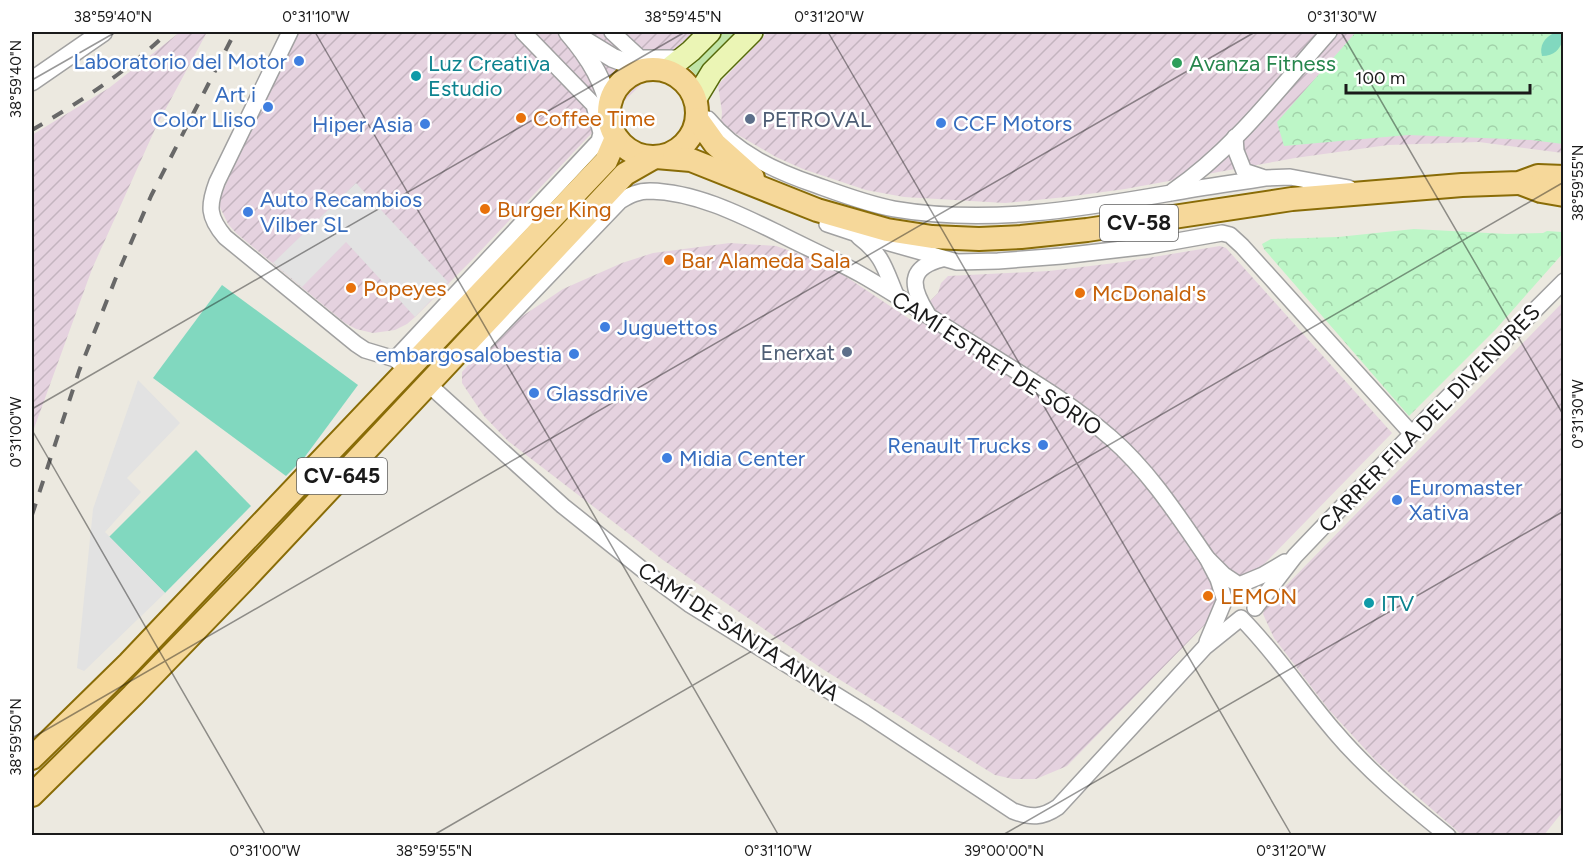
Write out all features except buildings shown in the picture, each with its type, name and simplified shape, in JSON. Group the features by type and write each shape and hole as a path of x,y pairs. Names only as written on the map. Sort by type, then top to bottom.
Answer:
{"main road":[{"path":"654,157 638,155 608,140 611,128 609,109 612,95 632,74 664,66 710,32"},
{"name":"CV-645","path":"32,795 141,687 625,174 654,157 671,153 686,142 693,131 696,108 712,72 752,32"},
{"path":"664,66 689,87 696,108"},
{"name":"CV-58","path":"696,108 723,153 766,188"},
{"name":"CV-645","path":"32,758 129,663 401,365 582,186 606,160 608,140"},
{"name":"CV-58","path":"654,157 691,160 833,216 887,230 932,237 1021,237 1087,230 1292,199 1519,183 1538,176 1563,177"},
{"name":"CV-58","path":"1519,183 1541,191 1563,195"}],"street":[{"path":"35,73 103,32"},
{"path":"290,32 217,182 210,201 215,224 225,237 356,344 401,365 555,189 608,140 601,133 594,105 523,32"},
{"path":"567,32 613,58 664,66"},
{"path":"567,32 601,79 607,92 609,109"},
{"path":"612,32 640,58 664,66"},
{"path":"1170,193 1187,181 1235,137 1329,32"},
{"path":"696,108 728,141 764,164 807,182 892,208 954,214 1013,215 1089,208 1265,178 1290,177 1370,192"},
{"path":"1235,137 1236,151 1244,171 1265,178"},
{"path":"742,181 785,206 854,233 942,259 978,262 1062,256 1149,246 1222,233 1230,236 1242,246 1412,434"},
{"path":"555,189 582,186"},
{"name":"CAMÍ ESTRET DE SÓRIO","path":"456,352 483,344 620,201 634,193 649,191 683,196 719,206 860,274 1041,387 1090,421 1126,452 1163,495 1208,558 1224,575 1239,585"},
{"path":"854,233 867,243 883,262 896,295"},
{"path":"860,274 872,262 873,256 867,243"},
{"path":"928,316 916,293 915,278 921,268 930,262 942,259"},
{"name":"CARRER FILA DEL DIVENDRES","path":"1013,811 1026,816 1039,817 1058,807 1205,647 1250,612 1295,556 1563,280"},
{"name":"CAMÍ DE SANTA ANNA","path":"428,383 563,506 656,580 689,604 865,713 1013,811"},
{"name":"CARRER FILA DEL DIVENDRES","path":"1239,585 1263,575 1295,556"},
{"name":"CAMÍ ESTRET DE SÓRIO","path":"1208,558 1218,579 1224,601"},
{"path":"1239,585 1253,592 1256,602 1250,612 1236,618 1228,613 1224,601 1229,589 1239,585"},
{"name":"CARRER FILA DEL DIVENDRES","path":"1205,647 1224,601"},
{"path":"1250,612 1258,634 1350,749 1448,836"}],"shaded area":[{"path":"180,32 207,32 156,127 92,269 32,434 32,135 109,88"},
{"path":"299,32 694,32 589,136 415,317 395,330 373,333 356,329 345,323 236,233 228,224 218,203 236,160"},
{"path":"768,32 1563,32 1563,153 1479,142 1388,145 1295,158 1125,189 1066,197 1005,203 904,197 866,190 803,169 776,157 721,125 722,112 718,85"},
{"path":"356,183 448,282 415,317 346,242 302,287 273,263"},
{"path":"730,243 776,246 813,259 842,274 911,320 938,293 941,283 948,276 1049,271 1220,246 1226,248 1392,433 1067,766 1036,779 1013,779 995,775 824,670 663,560 508,441 484,416 462,383 462,372 481,351 515,321 563,289 622,263 653,253"},
{"path":"1563,302 1564,810 1544,835 1462,835 1377,762 1329,710 1274,638 1263,614 1266,606"},
{"path":"138,380 180,423 127,478 141,492 105,532 165,593 84,671 77,668 93,509"}],"green space":[{"path":"719,32 745,32 699,79 687,65"},
{"path":"1356,32 1563,32 1563,144 1531,140 1408,135 1284,146 1277,122"},
{"path":"1554,33 1560,33 1563,38 1561,45 1553,53 1542,56 1543,43"},
{"path":"1414,229 1507,234 1563,232 1564,252 1496,329 1409,416 1262,244 1271,239 1338,237"},
{"path":"222,285 358,385 304,458 286,476 153,378"},
{"path":"196,450 251,506 165,593 109,537"}],"railway":[{"path":"32,130 103,85 137,60 168,32"},
{"path":"32,515 79,371 115,280 151,196 235,32"}],"place":[{"name":"Laboratorio del Motor","path":"299,61"},
{"name":"Avanza Fitness","path":"1177,63"},
{"name":"Luz Creativa Estudio","path":"416,76"},
{"name":"Art i Color Lliso","path":"268,107"},
{"name":"Coffee Time","path":"521,118"},
{"name":"PETROVAL","path":"750,119"},
{"name":"CCF Motors","path":"941,123"},
{"name":"Hiper Asia","path":"425,124"},
{"name":"Burger King","path":"485,209"},
{"name":"Auto Recambios Vilber SL","path":"248,212"},
{"name":"Bar Alameda Sala","path":"669,260"},
{"name":"Popeyes","path":"351,288"},
{"name":"McDonald's","path":"1080,293"},
{"name":"Juguettos","path":"605,327"},
{"name":"Enerxat","path":"847,352"},
{"name":"embargosalobestia","path":"574,354"},
{"name":"Glassdrive","path":"534,393"},
{"name":"Renault Trucks","path":"1043,445"},
{"name":"Midia Center","path":"667,458"},
{"name":"Euromaster Xativa","path":"1397,500"},
{"name":"LEMON","path":"1208,596"},
{"name":"ITV","path":"1369,603"}]}
